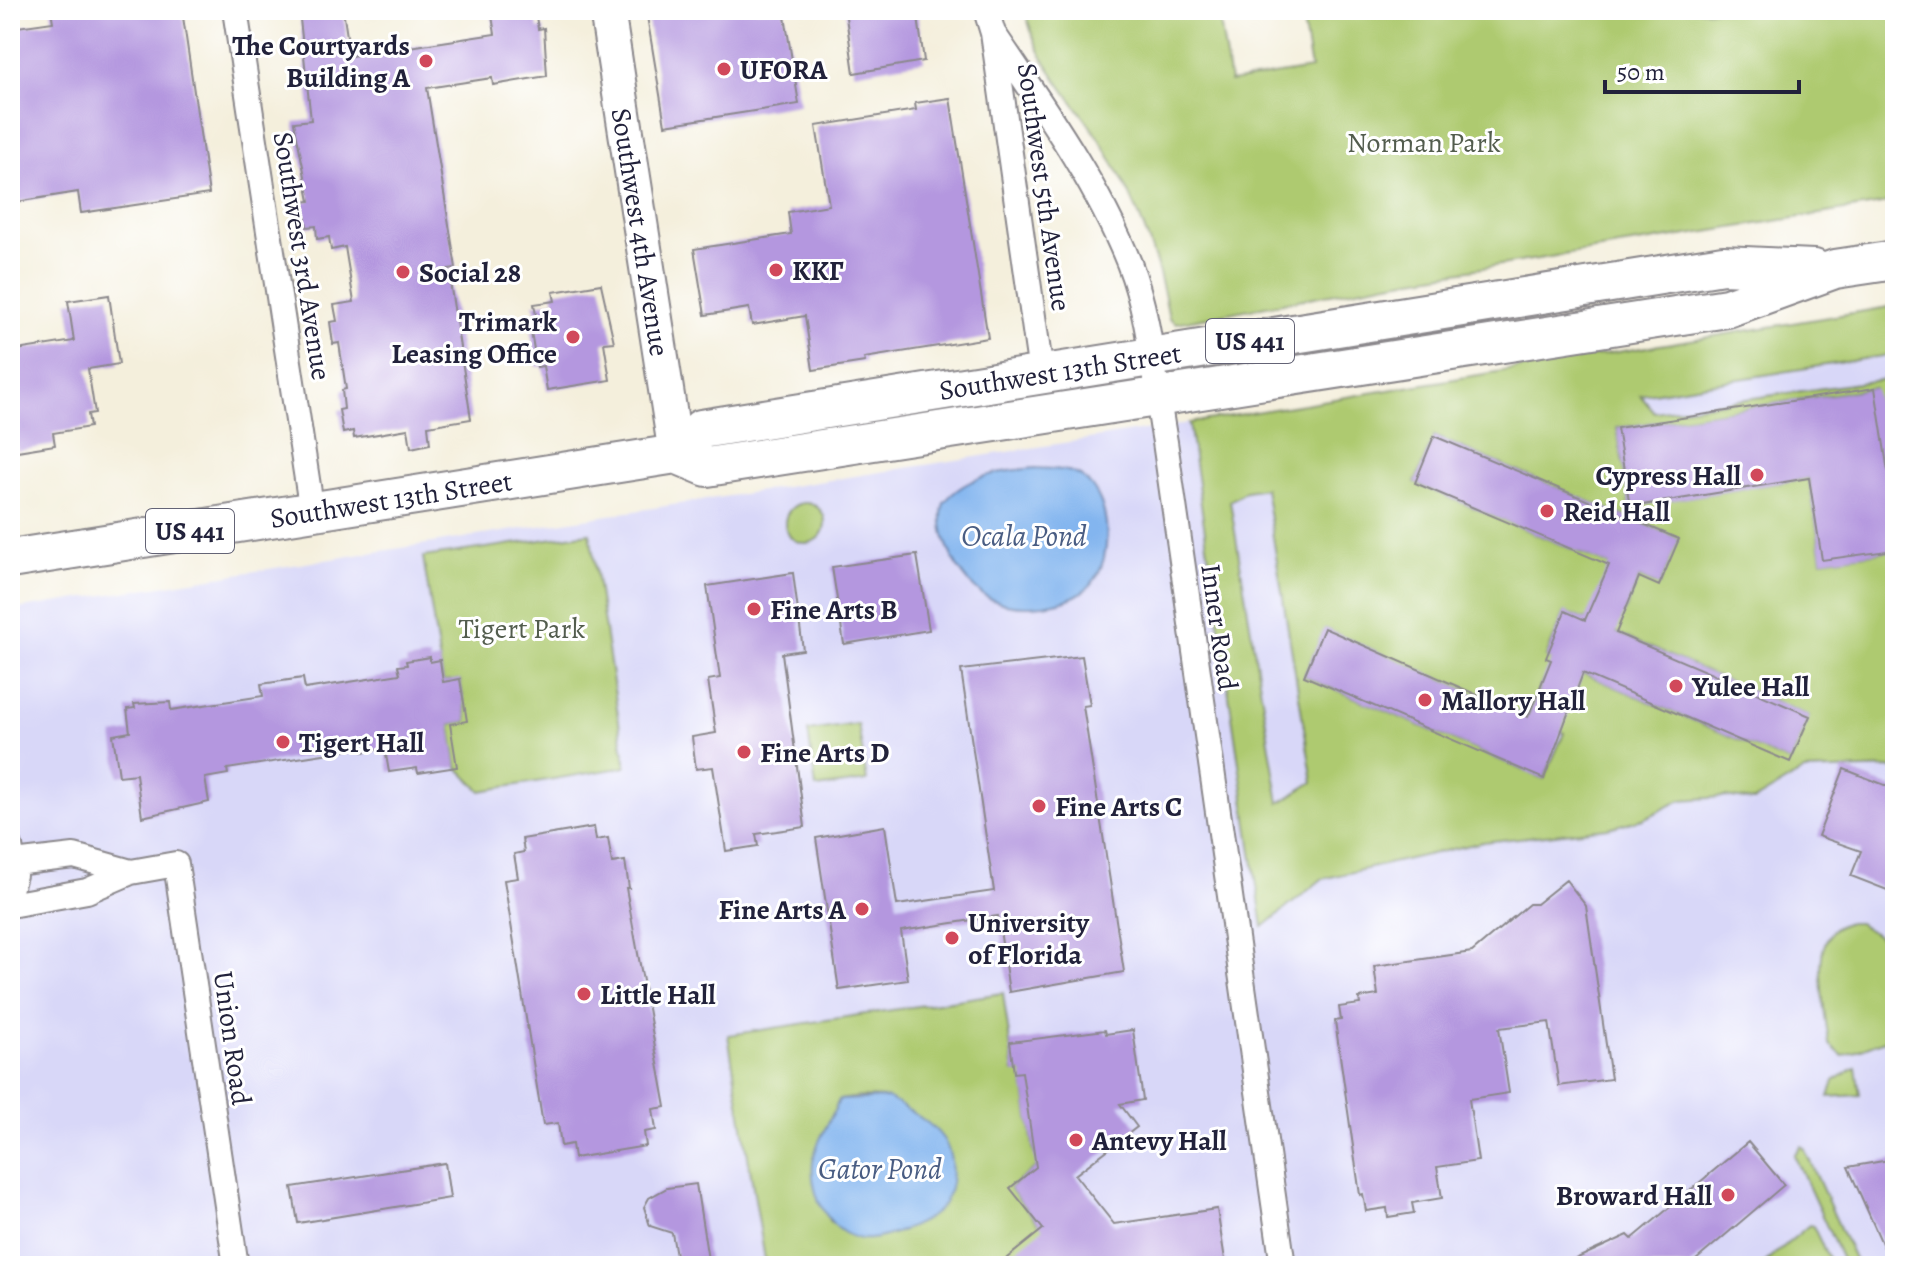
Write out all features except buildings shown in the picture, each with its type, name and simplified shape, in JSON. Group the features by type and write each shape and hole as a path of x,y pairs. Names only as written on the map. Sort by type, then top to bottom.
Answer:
{"main road":[{"name":"Southwest 13th Street","path":"676,454 701,429 1041,373 1723,265 1835,269 1895,260"},
{"name":"Southwest 13th Street","path":"10,559 676,454 707,467 1727,308 1835,269"}],"street":[{"name":"Southwest 3rd Avenue","path":"235,10 312,512"},
{"name":"Southwest 4th Avenue","path":"607,10 676,454"},
{"name":"Inner Road","path":"990,21 1068,141 1130,265 1151,356 1283,1266"},
{"name":"Southwest 5th Avenue","path":"990,21 1041,373"},
{"name":"Union Road","path":"10,890 12,855 74,856 131,872"},
{"name":"Union Road","path":"10,905 87,891 131,872 176,864 236,1266"}],"shaded area":[{"name":"University of Florida","path":"1895,306 1895,1266 10,1266 10,610 1189,423"}],"green space":[{"name":"Norman Park","path":"1026,10 1218,10 1230,82 1311,69 1301,10 1895,10 1895,202 1394,282 1176,323 1169,318 1152,250 1127,188 1093,130 1047,65 1031,30"},
{"path":"1895,306 1895,354 1640,395 1654,412 1895,378 1895,517 1874,388 1617,428 1630,506 1809,478 1822,560 1895,550 1895,768 1804,771 1754,801 1724,797 1681,800 1643,819 1608,828 1483,842 1322,879 1263,927 1189,423","holes":["1434,436 1678,539 1659,586 1639,577 1624,613 1603,627 1809,716 1790,762 1583,673 1543,723 1564,733 1544,779 1304,676 1325,629 1527,717 1543,680 1567,666 1546,657 1565,612 1585,620 1624,571 1415,483","1265,488 1313,782 1279,803 1230,501 1246,491"]},
{"path":"805,503 819,509 825,523 819,537 805,543 791,537 785,523 791,509"},
{"name":"Tigert Park","path":"590,533 626,767 481,791 457,767 450,724 467,721 460,680 443,682 423,557"},
{"path":"858,724 867,781 816,788 808,731"},
{"path":"1846,923 1859,923 1895,948 1895,1036 1843,1056 1829,1044 1821,975 1826,942 1833,930"},
{"path":"1003,993 1014,1072 1026,1071 1024,1082 1034,1153 1040,1164 1010,1188 1038,1223 1055,1210 1060,1216 1016,1266 766,1266 728,1035","holes":["888,1098 923,1221 885,1236 866,1237 829,1221 814,1156 839,1100"]},
{"path":"1856,1067 1860,1095 1829,1097 1834,1081"},
{"path":"1801,1146 1857,1266 1845,1266 1794,1155"},
{"path":"1809,1225 1813,1226 1832,1266 1761,1266"}],"water":[{"name":"Ocala Pond","path":"1035,468 1072,472 1093,488 1104,514 1104,559 1091,584 1071,598 1045,605 1004,603 979,592 956,565 943,529 942,511 944,503 953,494 974,480"},
{"name":"Gator Pond","path":"888,1098 920,1118 942,1137 950,1158 951,1181 944,1203 930,1217 893,1234 861,1239 838,1228 822,1207 813,1182 814,1156 839,1100"}],"place":[{"name":"The Courtyards Building A","path":"426,61"},
{"name":"UFORA","path":"724,69"},
{"name":"ΚΚΓ","path":"776,270"},
{"name":"Social 28","path":"403,272"},
{"name":"Trimark Leasing Office","path":"573,337"},
{"name":"Cypress Hall","path":"1757,475"},
{"name":"Reid Hall","path":"1547,511"},
{"name":"Fine Arts B","path":"754,609"},
{"name":"Yulee Hall","path":"1676,686"},
{"name":"Mallory Hall","path":"1425,700"},
{"name":"Tigert Hall","path":"283,742"},
{"name":"Fine Arts D","path":"744,752"},
{"name":"Fine Arts C","path":"1039,806"},
{"name":"Fine Arts A","path":"862,909"},
{"name":"University of Florida","path":"952,938"},
{"name":"Little Hall","path":"584,994"},
{"name":"Antevy Hall","path":"1076,1140"},
{"name":"Broward Hall","path":"1728,1195"}]}
